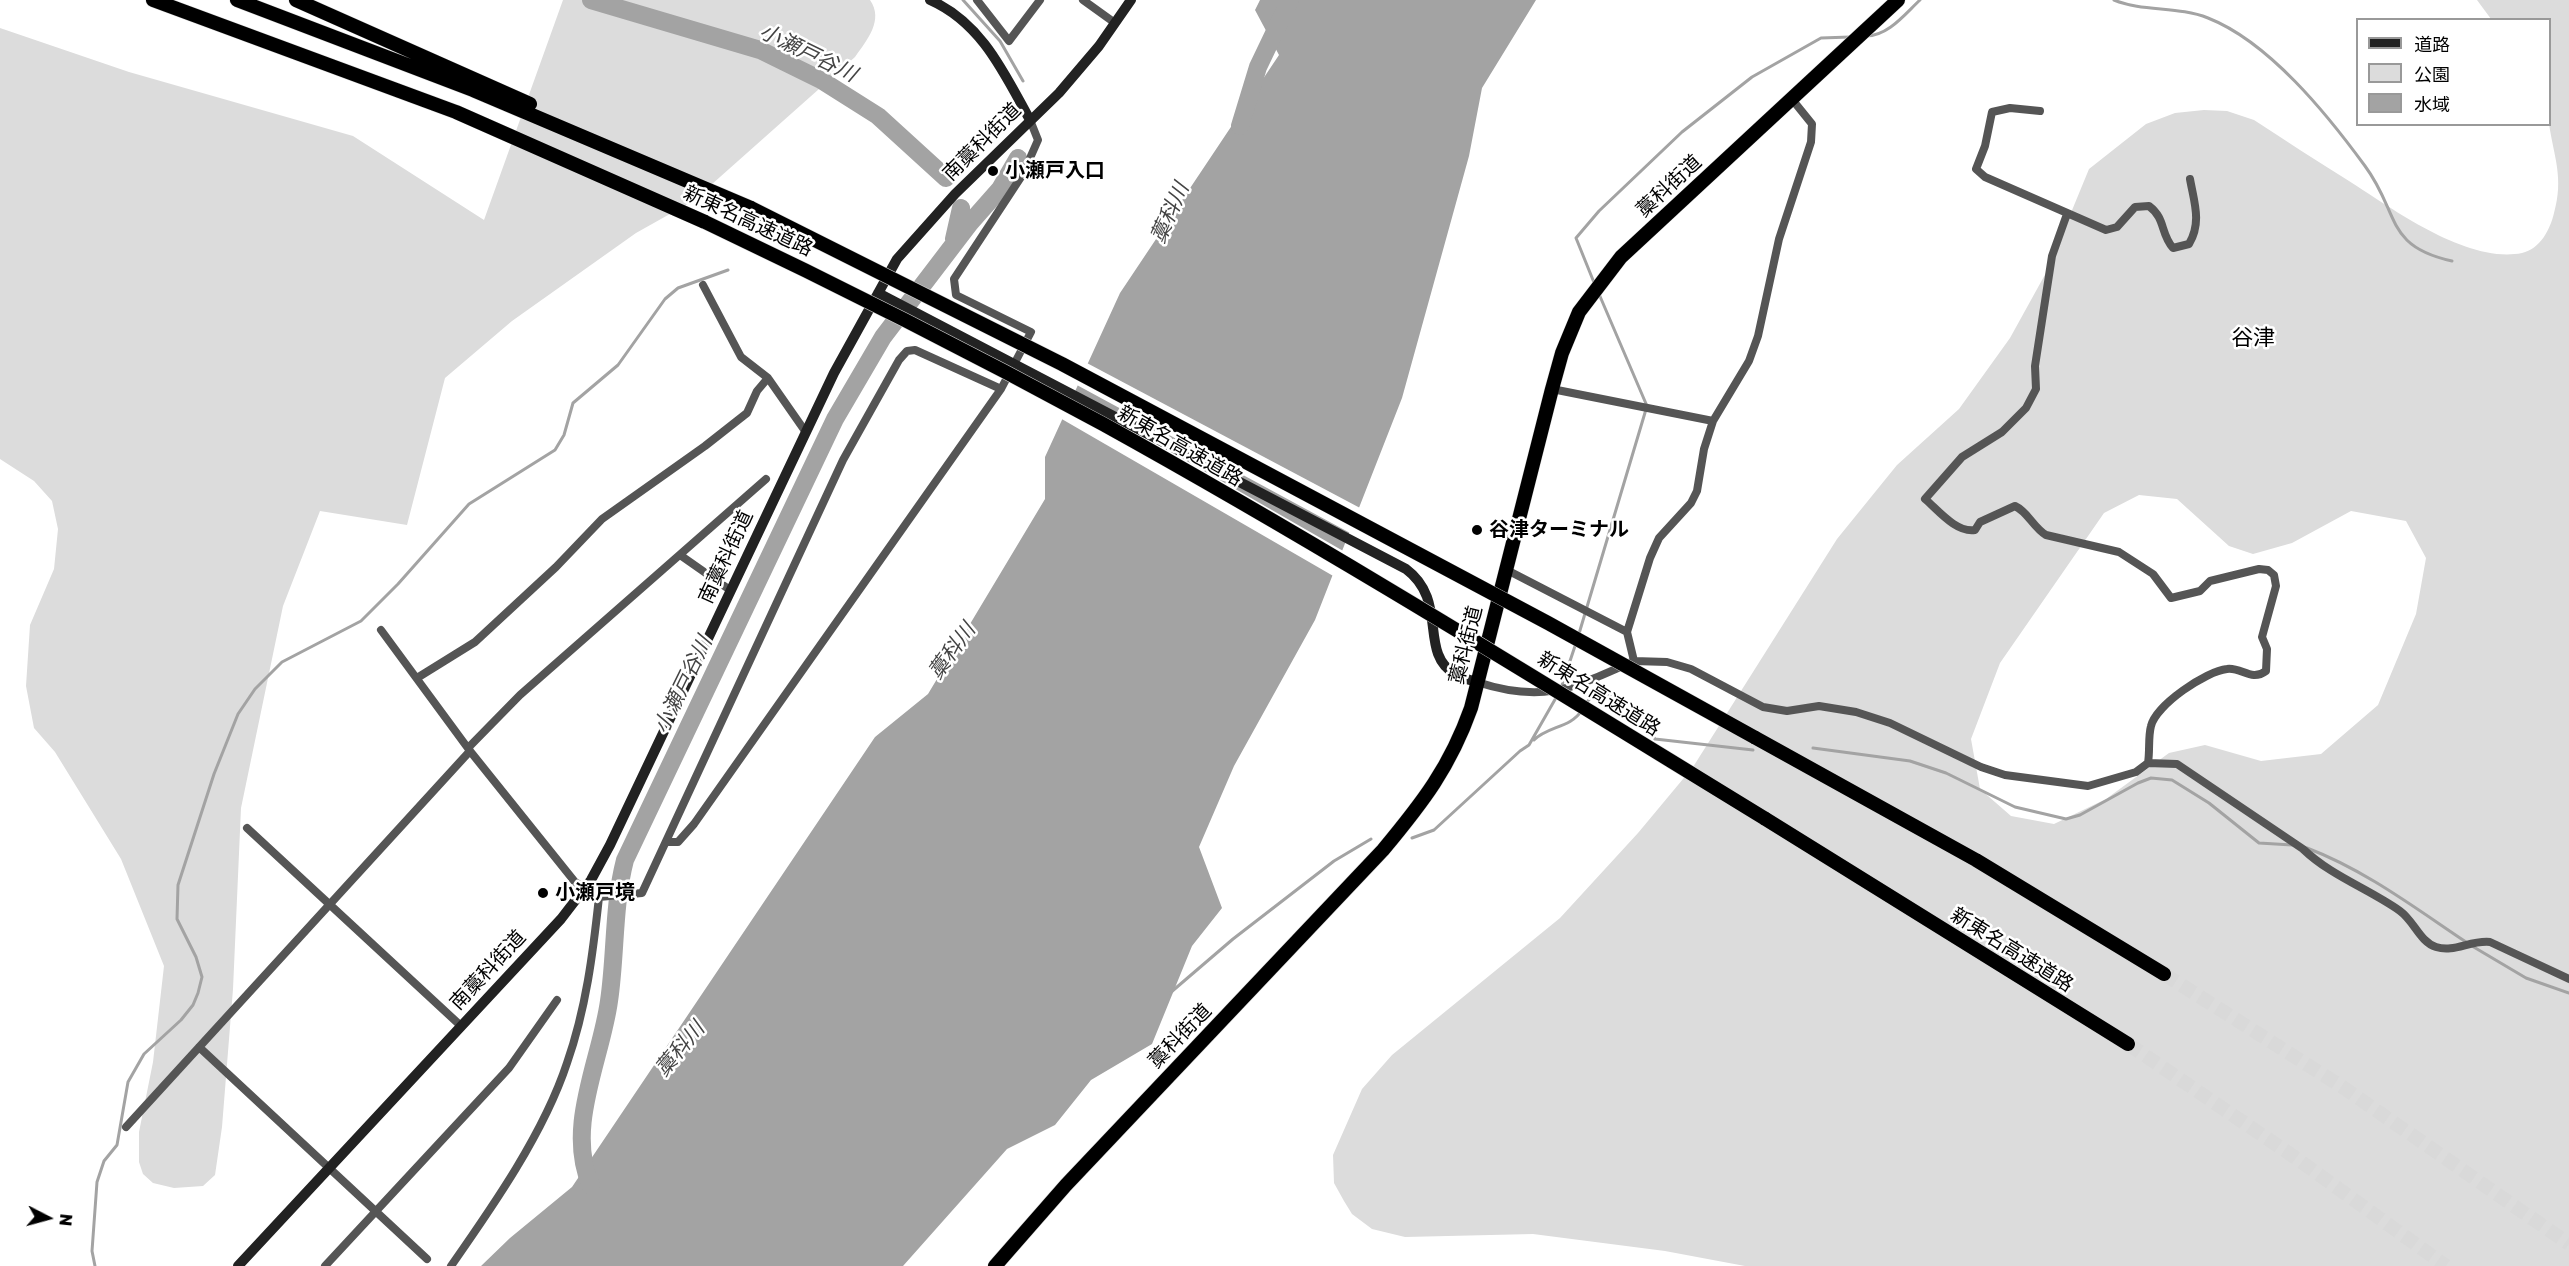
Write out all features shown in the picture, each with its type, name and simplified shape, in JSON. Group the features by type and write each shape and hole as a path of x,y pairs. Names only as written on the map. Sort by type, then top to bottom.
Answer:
{"highway":[{"name":"新東名高速道路","path":"153,0 456,112 705,222 917,326 1179,467 1506,659 2128,1044"},
{"name":"新東名高速道路","path":"237,0 473,90 657,166 751,208 1062,364 1548,623 1976,860 2164,974"},
{"path":"296,0 489,84 657,166"},
{"name":"藁科街道","path":"995,1266 1066,1185 1383,850 1426,799 1462,735 1552,389 1562,353 1579,312 1601,280 1621,257 1898,0"}],"main road":[{"name":"南藁科街道","path":"238,1266 584,890 610,845 805,431 897,259 955,194 1059,93 1131,0"},
{"path":"935,1 961,17 983,39 1030,120"},
{"path":"878,293 1406,569 1418,578 1429,595 1433,635 1439,657 1454,674 1477,682"}],"street":[{"path":"977,0 1009,42 1040,0"},
{"path":"1083,0 1115,23"},
{"path":"1634,661 1627,632 1659,538 1691,503 1697,491 1704,449 1713,421 1749,361 1755,344 1779,239 1811,142 1812,124 1791,98"},
{"path":"2040,111 2010,108 1992,112 1985,146 1976,169 1985,177 2106,230 2117,227 2135,207 2149,206 2160,214 2167,241 2173,248 2189,244 2198,220 2190,179"},
{"path":"666,842 678,842 694,824 1001,389 1031,333 956,295 954,279 1023,174 1038,140 1030,120"},
{"path":"2067,214 2052,256 2035,366 2036,389 2026,408 2002,432 1962,457 1925,499 1957,526 1967,531 1975,530 1980,522 2015,506 2022,509 2038,530 2046,535 2119,552 2153,574 2171,598 2199,591 2211,581 2259,569 2268,570 2274,575 2276,586 2262,637 2267,649 2266,671 2259,676 2252,676 2237,669 2225,669 2171,697 2156,714 2151,726 2148,763"},
{"path":"703,285 741,357 768,378 805,431"},
{"path":"381,630 469,749 575,882 584,890 599,897 642,893 647,887 843,460 899,360 907,351 915,350 1001,389"},
{"path":"417,678 475,642 556,567 602,519 705,446 747,413 757,391 768,378"},
{"path":"1552,389 1713,421"},
{"path":"126,1127 520,695 766,479"},
{"path":"680,555 730,590"},
{"path":"1505,569 1627,632"},
{"path":"1477,682 1501,690 1550,693 1575,687 1634,661 1667,662 1691,669 1763,707 1787,711 1819,706 1856,712 1890,723 1981,767 2004,775 2088,786 2136,772 2148,763 2177,764 2303,849 2316,862 2402,912 2432,946 2448,950 2479,941 2490,942 2569,978"},
{"path":"248,828 461,1026"},
{"path":"450,1266 495,1203 557,1090 567,1065 585,1000 599,897"},
{"path":"325,1266 509,1068 557,1000"},
{"path":"200,1047 428,1259"}],"green space":[{"path":"563,0 870,0 874,7 875,22 855,57 693,201 636,233 512,321 445,378 407,525 320,511 283,606 241,808 233,989 222,1127 215,1175 203,1186 174,1188 153,1183 143,1174 139,1162 139,1132 153,1062 164,966 121,859 55,752 34,728 26,686 30,625 54,569 58,529 52,501 34,481 0,459 0,28 129,72 353,136 484,220"},
{"path":"2477,0 2569,0 2569,1266 1745,1266 1665,1251 1533,1234 1405,1237 1372,1229 1352,1214 1334,1183 1333,1155 1362,1089 1392,1055 1560,918 1638,833 1693,767 1837,539 1897,465 1959,409 2010,338 2047,271 2089,169 2146,124 2175,113 2204,110 2227,111 2254,120 2431,232 2478,250 2501,254 2528,251 2539,243 2547,232 2557,200 2557,168 2549,126 2551,18 2490,18","holes":["2139,495 2177,499 2229,546 2253,554 2292,543 2351,511 2406,521 2426,558 2416,614 2378,705 2321,754 2261,761 2205,745 2169,753 2106,799 2054,824 2011,816 1980,789 1971,739 2000,663 2104,513"]}],"water":[{"path":"1260,0 1536,0 1482,88 1469,156 1402,398 1315,620 1234,766 1199,847 1222,908 1192,946 1152,1044 1091,1080 1055,1125 1007,1149 903,1266 481,1266 510,1238 572,1187 875,737 928,694 1045,499 1045,457 1120,293 1279,55 1255,10"}],"pier":[{"path":"1085,362 1362,509 1352,534 1075,384"},
{"path":"1070,394 1345,552 1335,577 1060,418"}],"waterway":[{"name":"小瀬戸谷川","path":"591,0 760,50 821,80 878,116 946,178"},
{"path":"963,0 1000,41 1023,81"},
{"name":"藁科川","path":"1240,126 1258,67 1290,0"},
{"path":"1866,36 1889,29 1920,0"},
{"path":"2114,0 2125,4 2197,14 2231,29 2253,44 2295,82 2333,124 2376,183 2404,237 2430,255 2452,261"},
{"path":"1595,285 1576,238 1599,211 1682,132 1752,77 1821,38 1850,37"},
{"name":"小瀬戸谷川","path":"591,1186 584,1164 583,1117 609,1001 618,895 625,860 835,419 883,337 970,223 1000,189 1018,158"},
{"name":"小瀬戸谷川","path":"954,239 961,208"},
{"path":"95,1266 92,1251 97,1182 104,1161 117,1145 128,1082 144,1054 181,1020 193,1005 198,993 202,977 196,957 177,919 178,885 214,774 238,714 255,689 282,662 361,621 398,584 469,504 555,450 564,435 573,403 618,365 665,299 678,288 728,270"},
{"path":"1578,637 1647,406 1599,294"},
{"path":"1561,688 1576,643"},
{"path":"1585,704 1596,692 1614,698 1630,709 1655,739 1753,750"},
{"path":"1529,745 1557,696"},
{"path":"1534,740 1566,724 1582,710"},
{"path":"1412,838 1434,830 1529,745"},
{"path":"1813,748 1910,761 1946,773 2015,807 2066,819 2080,815 2151,778 2172,780 2209,803 2259,843 2292,845"},
{"path":"1170,993 1233,939 1334,861 1371,839"},
{"path":"2307,848 2369,878 2466,942"},
{"path":"2472,946 2526,978 2569,993"}],"tunnel":[{"path":"2164,974 2344,1088 2569,1244"},
{"path":"2128,1044 2293,1156 2446,1266"}],"place":[{"name":"小瀬戸入口","path":"993,171"},
{"name":"谷津ターミナル","path":"1477,530"},
{"name":"小瀬戸境","path":"543,893"}],"district":[{"name":"谷津","path":"2253,338"}]}
